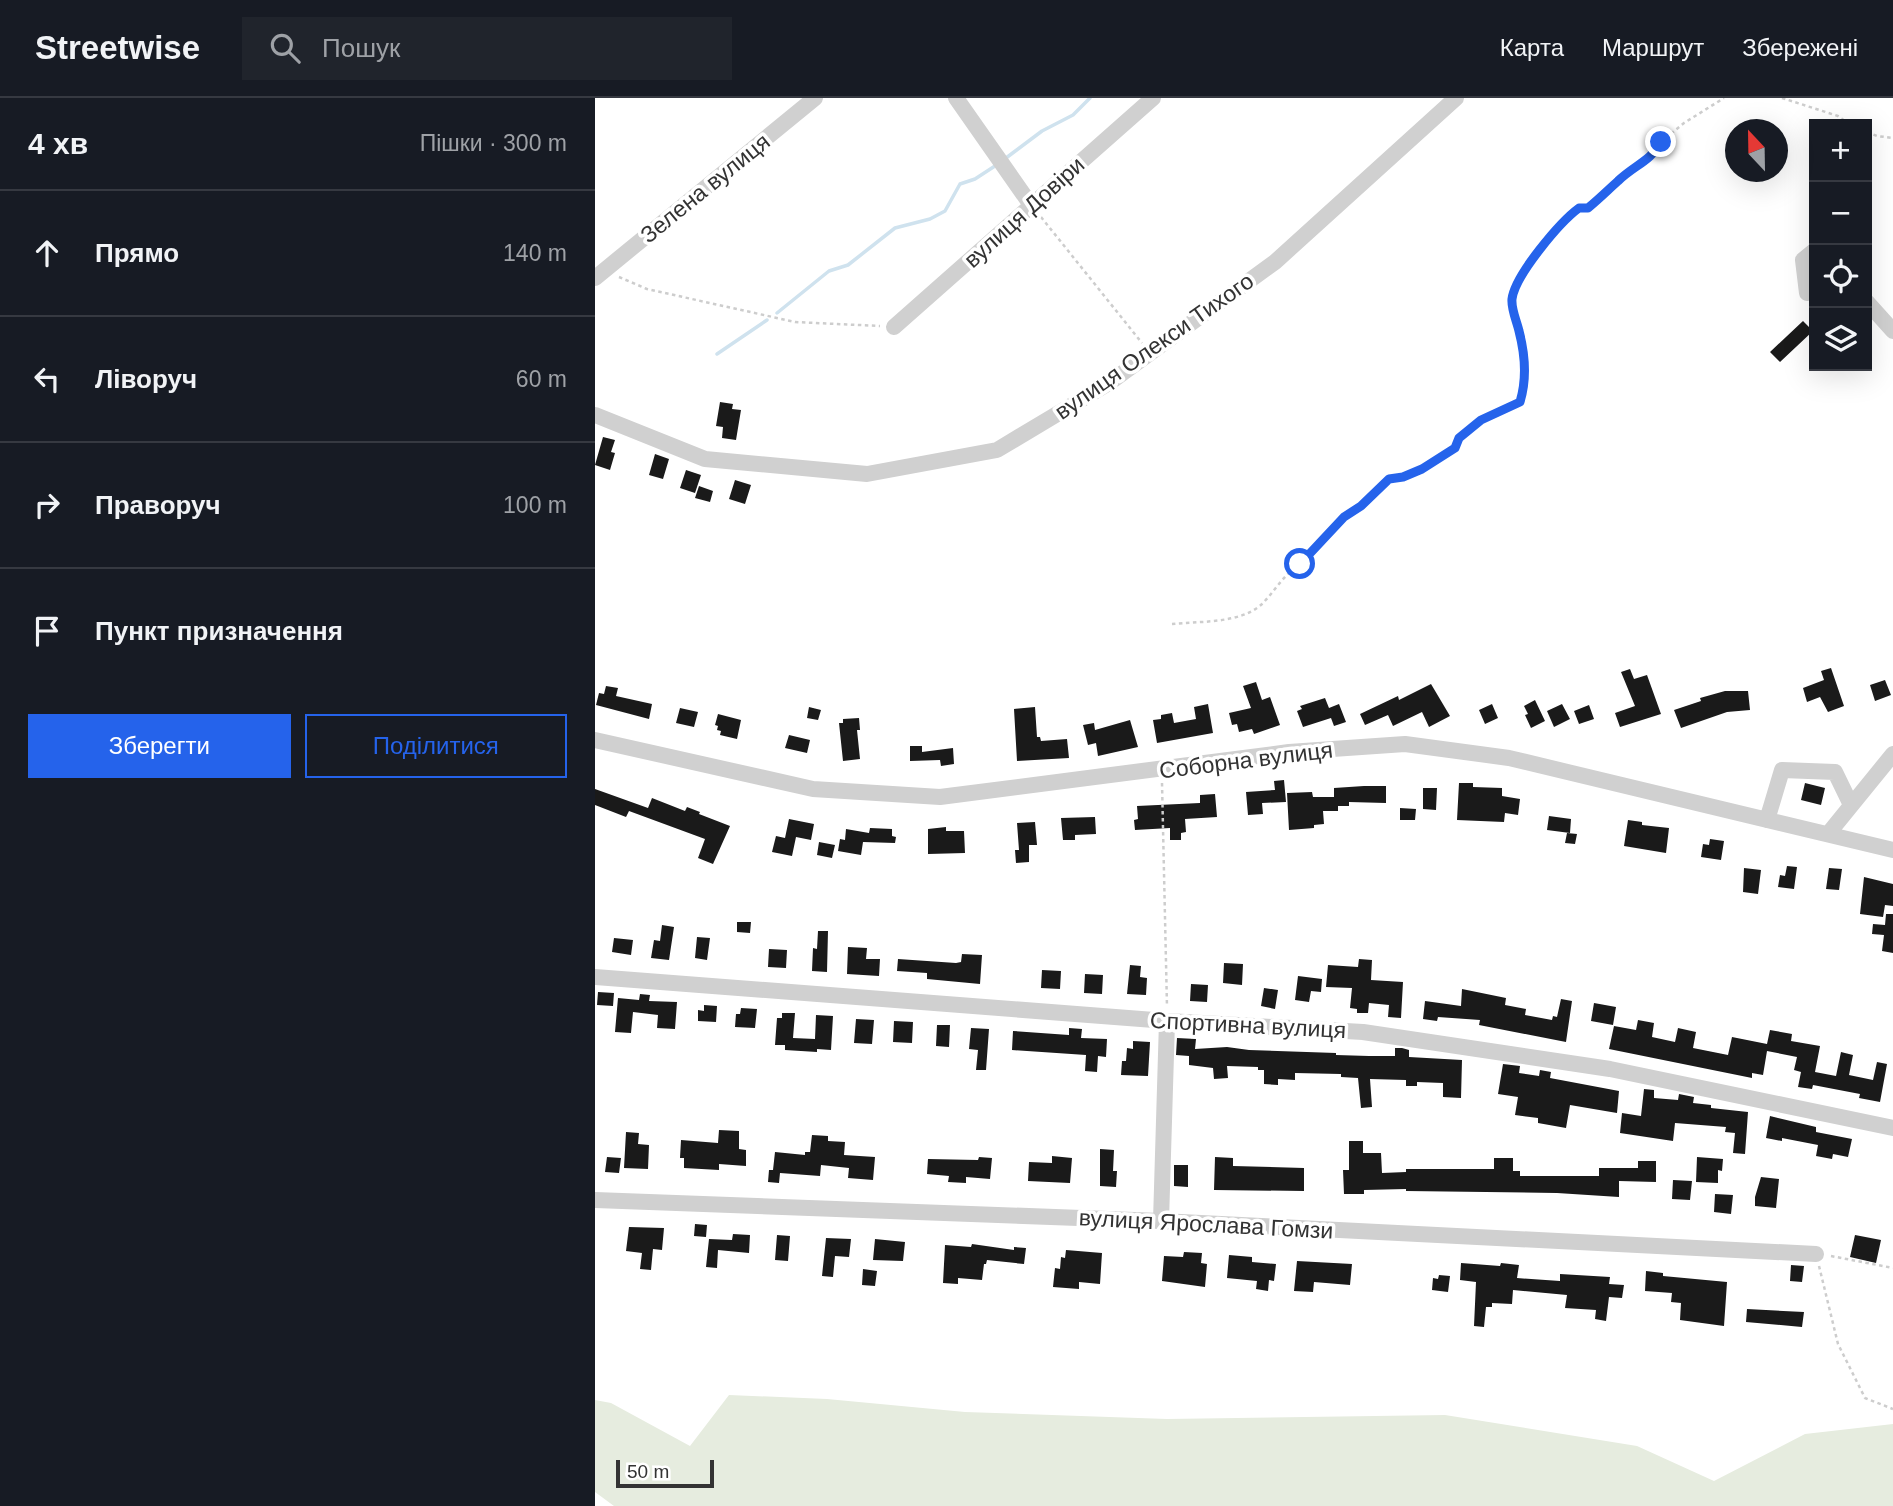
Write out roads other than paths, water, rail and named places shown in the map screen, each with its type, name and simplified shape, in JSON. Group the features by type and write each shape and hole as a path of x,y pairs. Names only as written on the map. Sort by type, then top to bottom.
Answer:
{"street":[{"name":"Зелена вулиця","path":"599,274 815,98"},
{"path":"956,98 1031,205"},
{"name":"вулиця Довіри","path":"894,327 1153,98"},
{"name":"вулиця Олекси Тихого","path":"595,415 705,459 867,474 997,450 1109,383 1275,262 1456,98"},
{"path":"1807,293 1804,260 1809,256"},
{"path":"1872,308 1893,331"},
{"name":"Соборна вулиця","path":"595,740 813,789 940,797 1289,752 1405,744 1509,758 1893,850"},
{"path":"1828,834 1893,754"},
{"path":"1767,820 1781,770 1835,772 1851,805"},
{"name":"Спортивна вулиця","path":"595,976 1167,1021 1363,1032 1610,1069 1893,1128"},
{"path":"1161,1221 1167,1021"},
{"name":"вулиця Ярослава Гомзи","path":"595,1200 1161,1221 1816,1254"}],"waterway":[{"path":"1006,158 1042,131 1073,115 1090,98"},
{"path":"777,313 829,271 848,265 895,228 930,219 945,211 960,184 975,179 998,164"},
{"path":"717,354 767,320"}]}
